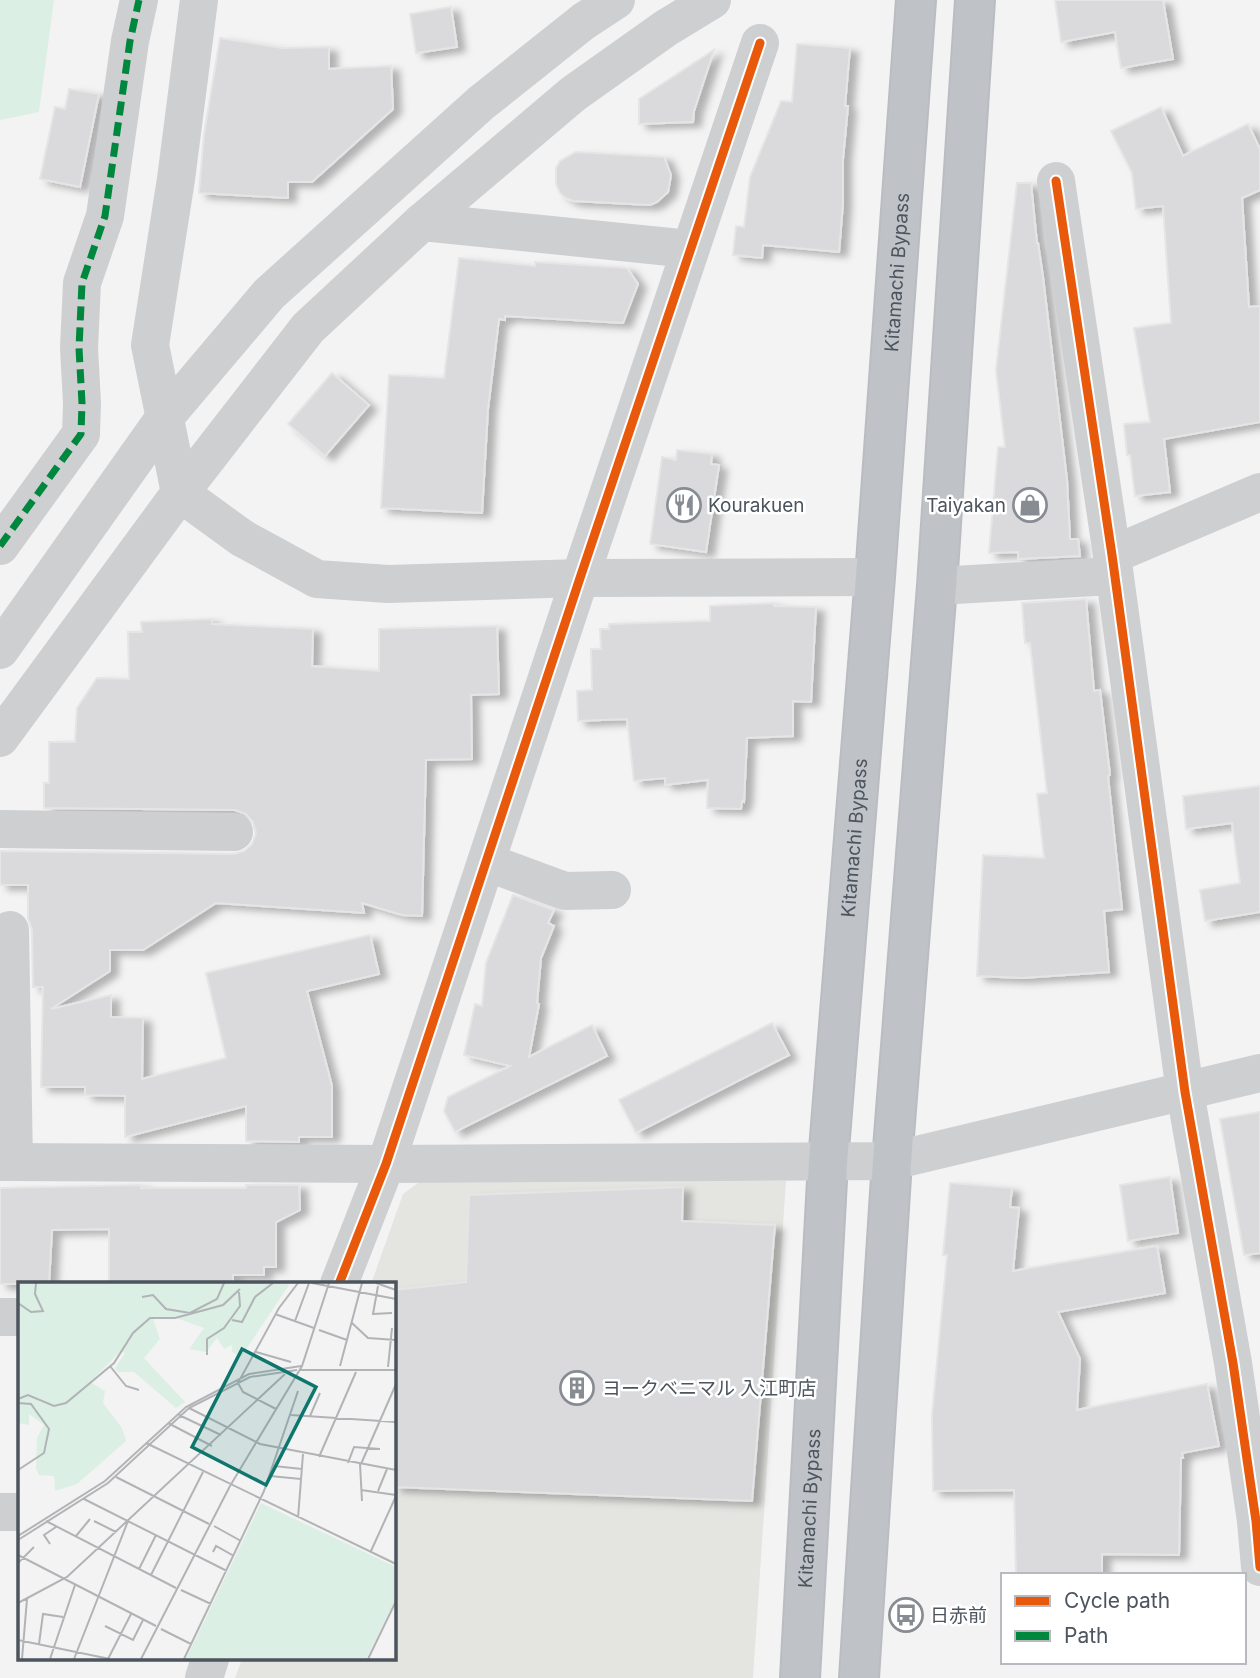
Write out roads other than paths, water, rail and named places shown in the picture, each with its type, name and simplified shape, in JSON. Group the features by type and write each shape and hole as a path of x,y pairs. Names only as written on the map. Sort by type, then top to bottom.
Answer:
{"highway":[{"name":"Kitamachi Bypass","path":"800,1678 828,1162 875,577 916,0"},
{"path":"859,1678 892,1161 937,586 975,0"}],"street":[{"path":"0,546 81,434 79,348 82,283 105,216 130,41 139,0"},
{"path":"200,0 150,345 180,493 242,538 317,579 388,584 580,578 875,577"},
{"path":"0,649 165,417 269,294 481,103 584,21 616,0"},
{"path":"0,738 180,493 308,328 422,222 573,94 666,28 712,0"},
{"path":"340,1282 386,1164 760,43"},
{"path":"1056,181 1185,1092 1247,1358 1260,1567"},
{"path":"422,222 690,249"},
{"path":"937,586 1112,566 1260,492"},
{"path":"0,829 234,832"},
{"path":"486,862 565,891 612,890"},
{"path":"10,930 7,1162 386,1164 892,1161 1260,1073"},
{"path":"0,1317 18,1317"},
{"path":"0,1512 18,1512"},
{"path":"204,1678 210,1660"}],"place":[{"name":"Kourakuen","path":"684,505"},
{"name":"Taiyakan","path":"1030,505"},
{"name":"ヨークベニマル 入江町店","path":"577,1388"},
{"name":"日赤前","path":"906,1615"}]}
